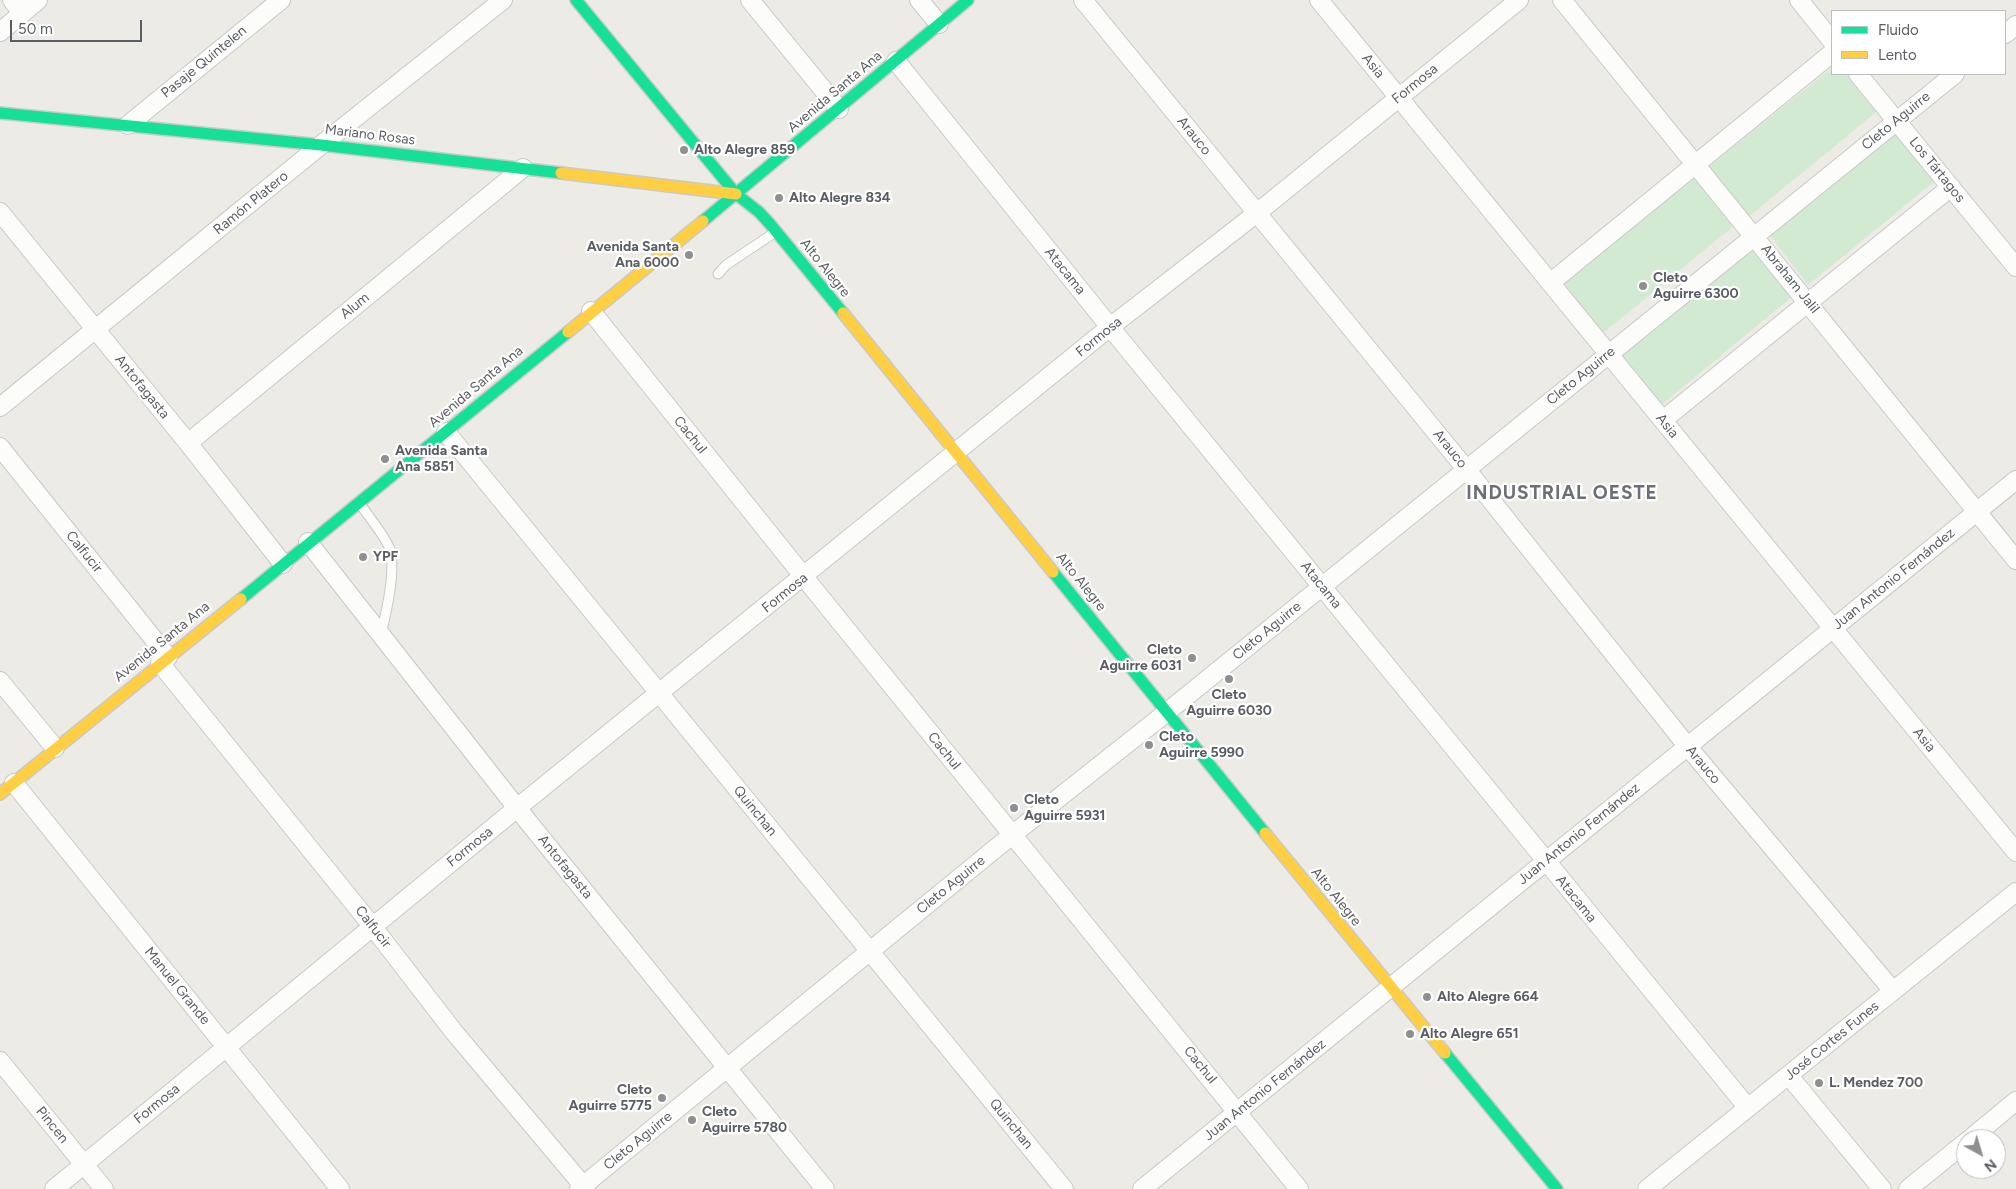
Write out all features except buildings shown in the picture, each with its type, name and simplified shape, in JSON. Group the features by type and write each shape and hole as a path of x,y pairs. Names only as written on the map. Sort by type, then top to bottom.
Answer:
{"street":[{"path":"0,32 17,6 38,0"},
{"name":"Pasaje Quintelen","path":"128,125 281,0"},
{"name":"Ramón Platero","path":"0,407 502,0"},
{"name":"Alto Alegre","path":"576,0 736,194 759,212 777,232 1390,987 1557,1189"},
{"path":"750,0 839,109"},
{"path":"919,0 939,24"},
{"name":"Avenida Santa Ana","path":"0,794 308,542 446,432 839,109 968,0"},
{"name":"Arauco","path":"1083,0 1466,469 1688,747 1893,991"},
{"name":"Asia","path":"1320,0 2016,852"},
{"name":"Formosa","path":"54,1189 517,808 660,694 1110,327 1257,214 1519,0"},
{"name":"Abraham Jalil","path":"1562,0 2016,560"},
{"path":"1799,0 1831,41"},
{"path":"2006,33 2016,25"},
{"path":"1550,283 1831,55"},
{"name":"Atacama","path":"896,61 1110,327 1748,1108"},
{"name":"Los Tártagos","path":"1859,75 2016,267"},
{"name":"Cleto Aguirre","path":"582,1188 869,951 1954,75"},
{"name":"Mariano Rosas","path":"0,113 321,145 736,194"},
{"name":"Alum","path":"188,443 523,168"},
{"path":"1663,420 1951,187"},
{"name":"Antofagasta","path":"0,212 188,443 282,564"},
{"name":"Cachul","path":"592,311 1298,1189"},
{"name":"Quinchan","path":"446,432 1064,1189"},
{"name":"Calfucir","path":"0,447 454,1032 582,1188"},
{"name":"Juan Antonio Fernández","path":"1142,1189 2016,480"},
{"name":"Antofagasta","path":"308,542 517,808 825,1189"},
{"path":"0,680 55,748"},
{"name":"Manuel Grande","path":"14,782 340,1189"},
{"name":"José Cortes Funes","path":"1647,1189 2016,892"},
{"name":"Pincen","path":"0,1061 104,1189"},
{"path":"1789,1076 1882,1189"},
{"path":"1984,1129 2014,1107"},
{"path":"1908,1189 1956,1150"}],"lane":[{"path":"718,274 726,265 777,232"},
{"path":"359,502 390,549 389,602 381,635"}],"green space":[{"path":"1831,69 1831,75 1850,75 1880,109 1747,218 1708,167"},
{"path":"1900,129 1941,176 1808,285 1769,234"},
{"path":"1695,178 1735,225 1602,334 1563,282"},
{"path":"1753,250 1793,296 1660,406 1621,354"}],"traffic: fast":[{"path":"576,0 736,194 759,212 770,224 843,313"},
{"path":"703,221 968,0"},
{"path":"0,113 321,145 561,173"},
{"path":"241,599 568,332"},
{"path":"1053,572 1265,833"},
{"path":"1445,1053 1557,1189"}],"traffic: slow":[{"path":"561,173 736,194"},
{"path":"568,332 703,221"},
{"path":"843,313 1053,572"},
{"path":"0,794 241,599"},
{"path":"1265,833 1445,1053"}],"place":[{"name":"Alto Alegre 859","path":"684,150"},
{"name":"Alto Alegre 834","path":"779,198"},
{"name":"Avenida Santa Ana 6000","path":"689,255"},
{"name":"Cleto Aguirre 6300","path":"1643,286"},
{"name":"Avenida Santa Ana 5851","path":"385,459"},
{"name":"YPF","path":"363,557"},
{"name":"Cleto Aguirre 6031","path":"1192,658"},
{"name":"Cleto Aguirre 6030","path":"1229,679"},
{"name":"Cleto Aguirre 5990","path":"1149,745"},
{"name":"Cleto Aguirre 5931","path":"1014,808"},
{"name":"Alto Alegre 664","path":"1427,997"},
{"name":"Alto Alegre 651","path":"1410,1034"},
{"name":"L. Mendez 700","path":"1819,1083"},
{"name":"Cleto Aguirre 5775","path":"662,1098"},
{"name":"Cleto Aguirre 5780","path":"692,1120"}],"district":[{"name":"INDUSTRIAL OESTE","path":"1562,493"}]}
